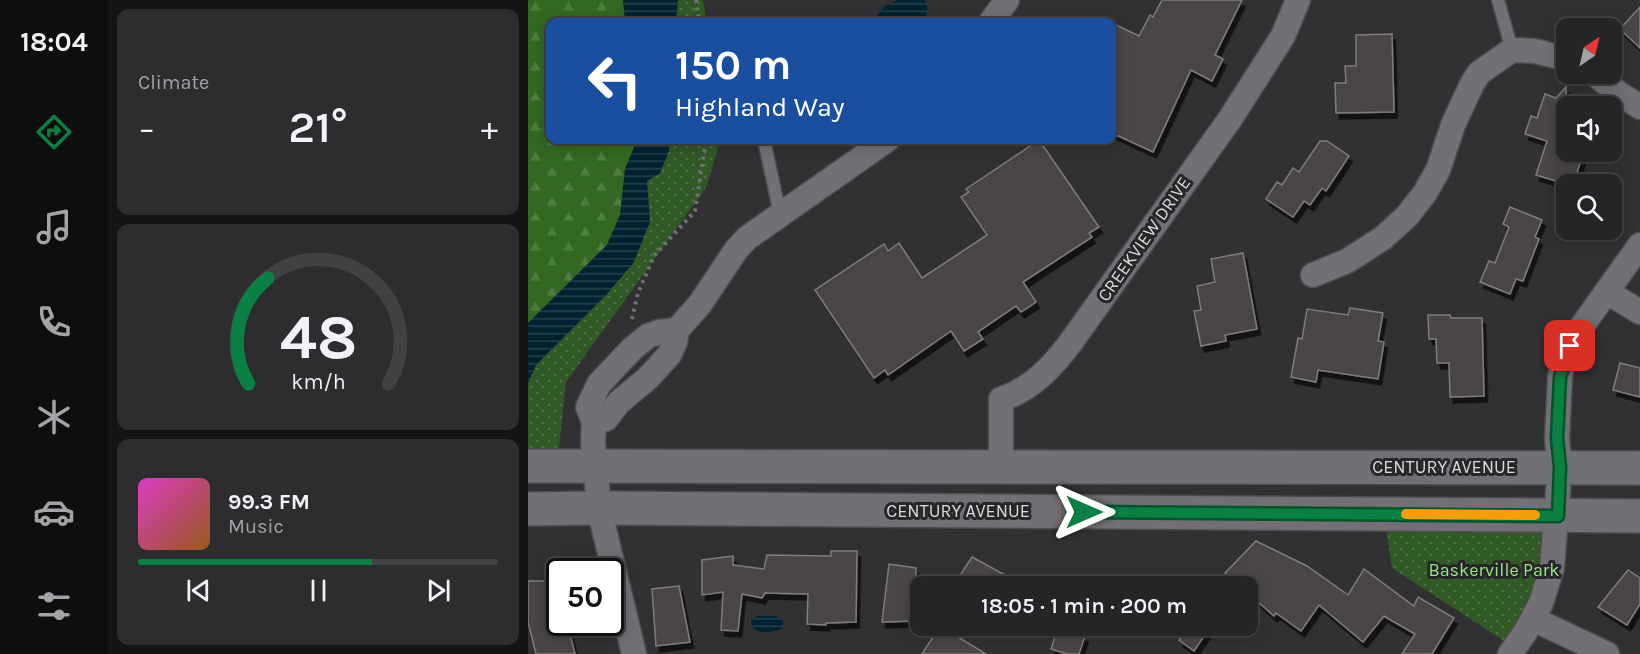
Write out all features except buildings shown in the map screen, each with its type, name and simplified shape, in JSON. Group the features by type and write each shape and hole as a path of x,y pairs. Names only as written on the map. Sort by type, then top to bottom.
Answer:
{"main road":[{"name":"CENTURY AVENUE","path":"528,466 1640,468"},
{"name":"CENTURY AVENUE","path":"528,509 1640,516"}],"street":[{"path":"994,18 1007,0"},
{"name":"CREEKVIEW DRIVE","path":"1001,468 1001,399 1030,384 1051,366 1071,342 1230,119 1283,36 1298,0"},
{"path":"1313,275 1356,255 1383,238 1407,216 1425,193 1438,170 1453,125 1479,73 1512,50 1535,51 1556,56"},
{"path":"1607,84 1640,107"},
{"path":"634,654 599,508 592,436 594,422 588,407 599,384 633,370 648,336 677,330 700,304 747,237 881,144"},
{"path":"1510,654 1533,619 1550,578 1558,516 1560,467 1557,439 1562,369 1570,346 1580,328 1640,245"},
{"path":"1607,292 1640,312"},
{"path":"1533,619 1607,654"}],"lane":[{"path":"1498,0 1512,50"},
{"path":"765,144 780,214"}],"path":[{"path":"696,0 698,18"},
{"path":"633,370 638,293 654,256 695,211 705,144"}],"green space":[{"path":"528,0 703,0 705,18 546,18 546,144 719,144 707,186 566,382 557,466 528,466"},
{"path":"528,0 623,0 625,18 546,18 546,144 635,144 625,169 620,215 607,245 528,323"},
{"name":"Baskerville Park","path":"1384,514 1558,516 1515,648 1392,568"}],"water":[{"path":"623,0 678,0 676,18 625,18"},
{"path":"897,0 924,0 927,11 924,18 876,18 883,8"},
{"path":"635,144 669,144 669,151 660,173 647,181 650,222 634,262 606,295 536,365 528,383 528,323 607,245 620,215 625,169"},
{"path":"758,616 776,616 782,619 781,629 762,632 754,629 751,620"}],"slow traffic":[{"path":"1406,514 1535,515"}],"route":[{"path":"1084,512 1558,516 1560,467 1557,439 1560,377 1570,346"}]}
